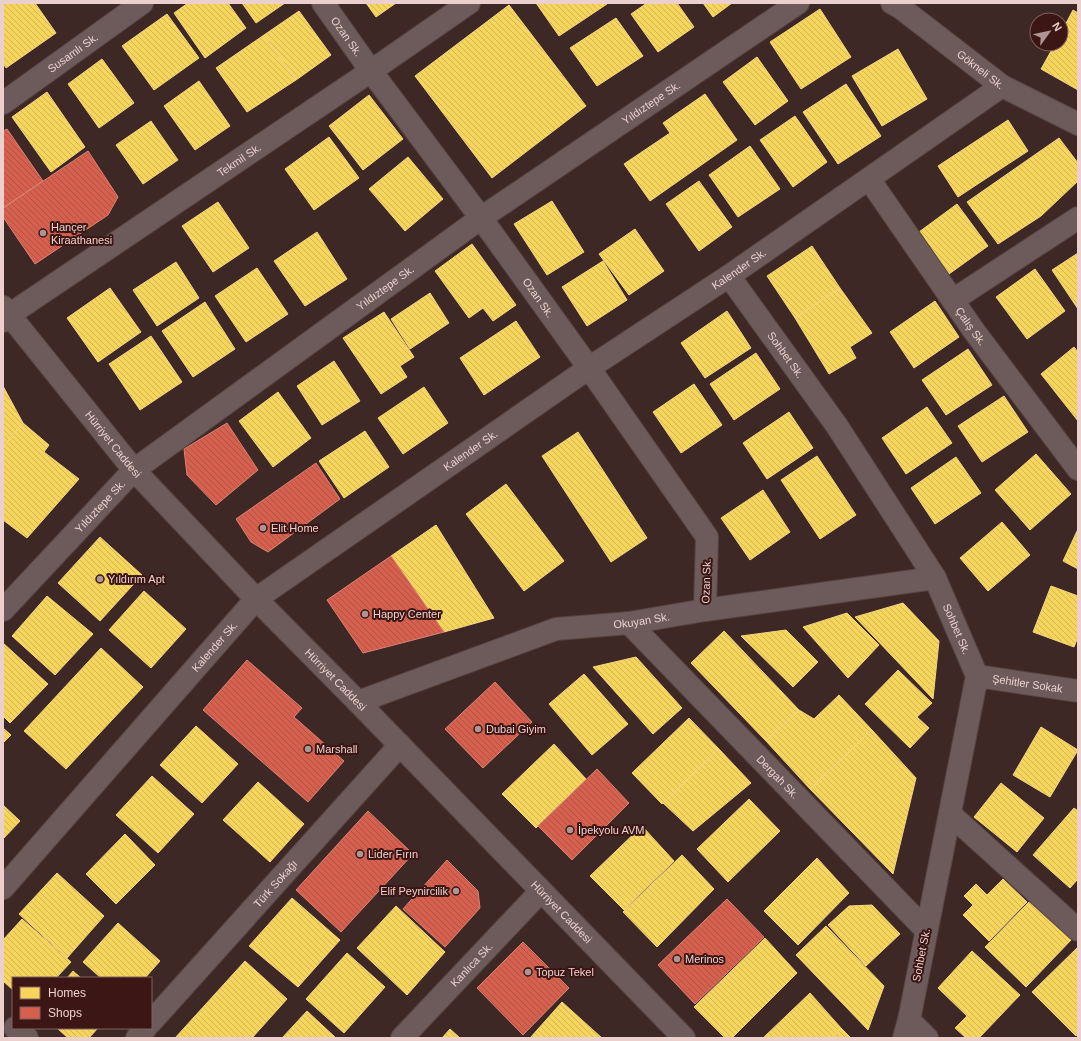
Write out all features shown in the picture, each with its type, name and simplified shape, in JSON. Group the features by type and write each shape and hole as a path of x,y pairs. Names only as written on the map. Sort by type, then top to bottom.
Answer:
{"street":[{"name":"Susamlı Sk.","path":"3,103 142,3"},
{"name":"Ozan Sk.","path":"323,3 371,71 482,218 707,537 705,610"},
{"name":"Tekmil Sk.","path":"5,314 371,71 469,3"},
{"name":"Yıldıztepe Sk.","path":"3,610 134,470 482,218 798,3"},
{"name":"Gökneli Sk.","path":"900,5 1002,86 1078,124"},
{"name":"Kalender Sk.","path":"3,888 256,599 589,368 729,276 1002,86"},
{"name":"Çalış Sk.","path":"869,179 974,331 1078,469"},
{"path":"953,300 1078,218"},
{"name":"Sohbet Sk.","path":"729,276 838,426 935,578 977,676 907,1029"},
{"name":"Hürriyet Caddesi","path":"5,314 134,470 256,599 684,1038"},
{"name":"Okuyan Sk.","path":"358,702 556,630 629,623 705,610 935,578"},
{"name":"Dergah Sk.","path":"629,623 926,930"},
{"name":"Şehitler Sokak","path":"977,676 1078,691"},
{"name":"Türk Sokağı","path":"152,1021 400,745"},
{"path":"950,814 1078,930"},
{"name":"Kanlıca Sk.","path":"402,1038 541,891"},
{"path":"3,1017 12,1025"},
{"path":"16,1029 27,1038"},
{"path":"136,1038 145,1029"},
{"path":"907,1029 927,1038"}],"building: Homes":[{"path":"3,3 35,3 56,33 6,68 3,63"},
{"path":"188,3 228,3 246,28 205,58 174,13"},
{"path":"242,3 285,3 256,23"},
{"path":"366,3 396,3 376,17"},
{"path":"536,3 607,3 607,4 559,36"},
{"path":"647,3 677,3 694,27 658,52 631,14"},
{"path":"703,3 732,3 713,17"},
{"path":"509,5 586,106 492,178 415,76"},
{"path":"820,9 851,57 801,89 770,42"},
{"path":"1073,10 1078,13 1078,90 1041,69 1051,52 1069,52 1069,18"},
{"path":"299,11 331,55 296,80 264,35"},
{"path":"167,14 199,58 154,90 122,46"},
{"path":"616,18 643,56 597,86 570,48"},
{"path":"264,35 296,80 247,112 216,68"},
{"path":"898,49 927,99 882,126 852,76"},
{"path":"757,57 788,101 755,125 723,82"},
{"path":"102,59 134,103 99,128 68,84"},
{"path":"199,81 230,126 195,150 164,106"},
{"path":"846,84 881,136 838,164 803,112"},
{"path":"47,92 85,147 51,172 12,117"},
{"path":"705,94 737,140 650,201 624,164 670,133 663,123"},
{"path":"369,95 403,139 363,170 329,126"},
{"path":"795,116 827,162 793,187 760,140"},
{"path":"1008,120 1028,151 958,197 938,166"},
{"path":"151,121 178,160 143,184 116,145"},
{"path":"329,137 359,178 314,210 285,169"},
{"path":"1059,138 1078,163 1078,181 1041,216 998,244 967,202"},
{"path":"750,146 780,189 738,217 709,175"},
{"path":"408,157 443,199 405,231 369,189"},
{"path":"699,181 732,227 699,251 666,204"},
{"path":"552,201 584,252 547,275 514,224"},
{"path":"218,202 249,248 213,272 182,226"},
{"path":"957,204 988,246 949,274 919,232"},
{"path":"635,229 664,271 629,295 599,254"},
{"path":"317,232 347,279 305,306 274,261"},
{"path":"472,244 516,305 493,321 483,308 469,318 435,271"},
{"path":"812,246 840,288 795,318 767,276"},
{"path":"1078,253 1078,309 1052,270"},
{"path":"603,261 627,300 587,326 562,287"},
{"path":"176,262 199,298 157,326 133,290"},
{"path":"257,268 288,314 246,342 215,296"},
{"path":"1035,269 1065,311 1027,339 996,297"},
{"path":"110,288 141,332 98,362 67,318"},
{"path":"840,288 872,333 850,347 856,358 829,374 795,318"},
{"path":"430,293 449,323 410,349 391,319"},
{"path":"935,301 959,337 914,368 890,332"},
{"path":"205,302 235,349 193,377 162,331"},
{"path":"727,311 751,348 705,378 681,343"},
{"path":"384,312 414,357 400,366 407,377 381,394 343,338"},
{"path":"516,321 540,357 484,395 460,358"},
{"path":"151,336 182,382 140,410 109,364"},
{"path":"1074,347 1078,352 1078,421 1041,374"},
{"path":"968,349 992,385 946,415 922,380"},
{"path":"756,353 780,389 734,420 710,384"},
{"path":"334,361 360,401 322,425 297,386"},
{"path":"694,384 722,425 681,453 653,412"},
{"path":"3,386 23,423 3,447"},
{"path":"424,387 448,423 403,454 378,418"},
{"path":"278,392 311,438 273,467 239,421"},
{"path":"1004,396 1028,432 982,462 958,426"},
{"path":"927,407 952,443 906,474 882,438"},
{"path":"789,412 813,448 767,479 743,443"},
{"path":"23,423 49,445 44,452 79,479 27,538 3,520 3,447"},
{"path":"365,431 389,467 344,498 319,461"},
{"path":"578,432 647,538 611,562 542,456"},
{"path":"1036,454 1071,494 1030,530 995,490"},
{"path":"817,456 856,515 820,539 781,480"},
{"path":"956,457 981,493 935,524 911,488"},
{"path":"506,484 564,561 524,591 466,514"},
{"path":"763,490 790,532 750,560 721,518"},
{"path":"1002,522 1030,555 988,591 960,558"},
{"path":"436,525 494,618 444,632 391,556"},
{"path":"1078,529 1078,569 1063,561"},
{"name":"Yıldırım Apt","path":"100,537 142,575 100,621 58,583"},
{"path":"1051,586 1078,596 1078,637 1074,647 1033,632"},
{"path":"144,591 186,629 151,668 109,630"},
{"path":"47,596 93,634 55,675 12,636"},
{"path":"903,603 939,641 933,699 855,617"},
{"path":"847,613 879,645 848,678 803,627"},
{"path":"786,630 818,662 793,687 741,636"},
{"path":"724,631 799,710 766,741 691,663"},
{"path":"3,643 48,684 10,723 3,716"},
{"path":"101,648 143,687 66,769 24,731"},
{"path":"636,657 682,708 653,734 593,667"},
{"path":"898,670 932,703 917,717 929,728 910,748 865,704"},
{"path":"584,674 628,724 592,755 549,704"},
{"path":"839,695 872,730 810,789 766,741 799,710 814,719"},
{"path":"689,718 719,749 662,804 632,773"},
{"path":"196,726 238,764 202,803 160,765"},
{"path":"1041,727 1078,750 1050,797 1013,775"},
{"path":"3,728 11,735 3,743"},
{"path":"872,730 916,778 893,874 810,789"},
{"path":"554,744 586,779 536,828 502,794"},
{"path":"719,749 751,783 693,831 663,803"},
{"path":"152,776 194,814 158,853 116,815"},
{"path":"258,782 304,824 270,862 223,820"},
{"path":"1001,783 1044,818 1017,852 974,817"},
{"path":"749,799 780,831 728,882 697,849"},
{"path":"3,805 20,821 3,839"},
{"path":"1074,808 1078,811 1078,879 1070,888 1033,855"},
{"path":"642,826 674,861 624,910 590,876"},
{"path":"125,834 155,865 116,904 86,874"},
{"path":"682,855 714,889 657,947 623,912"},
{"path":"817,858 849,893 798,945 764,911"},
{"path":"57,873 104,916 67,958 19,914"},
{"path":"1003,879 1027,902 989,941 963,915 973,905 964,896 976,884 987,895"},
{"path":"292,898 340,940 298,987 249,946"},
{"path":"1031,900 1072,939 1026,987 985,947"},
{"path":"872,905 900,934 866,966 828,925 849,906"},
{"path":"396,906 445,952 407,995 357,948"},
{"path":"22,919 71,962 57,977 12,977 12,989 3,981 3,940"},
{"path":"118,923 160,961 146,977 100,977 83,962"},
{"path":"826,926 884,986 868,1030 796,955"},
{"path":"765,938 797,973 732,1038 725,1038 694,1007"},
{"path":"1078,947 1078,1034 1076,1036 1032,992"},
{"path":"972,951 1020,995 979,1038 966,1038 955,1028 967,1016 938,988"},
{"path":"347,953 385,987 344,1033 306,999"},
{"path":"245,961 287,999 252,1038 175,1038"},
{"path":"73,971 80,977 68,977"},
{"path":"810,993 841,1028 831,1038 763,1038"},
{"path":"562,1002 602,1038 530,1038"},
{"path":"307,1011 336,1038 282,1038"},
{"path":"841,1028 851,1038 831,1038"},
{"path":"58,1029 97,1029 89,1038 68,1038"},
{"path":"450,1029 460,1038 442,1038"}],"building: Shops":[{"path":"7,129 43,181 3,208 3,131"},
{"path":"88,151 118,197 108,215 35,264 3,217 3,208"},
{"path":"227,423 258,470 216,505 187,475 184,449"},
{"path":"316,463 340,499 268,552 251,542 236,519"},
{"path":"391,556 444,632 363,653 327,600"},
{"path":"247,660 302,708 294,717 344,761 308,802 203,710"},
{"path":"495,682 532,722 483,768 445,729"},
{"path":"597,769 629,803 572,860 538,826"},
{"path":"368,811 413,854 341,932 296,890"},
{"path":"447,860 478,891 480,908 445,947 403,909"},
{"path":"727,899 764,937 695,1004 658,965"},
{"path":"523,942 569,988 523,1035 477,988"}],"place":[{"name":"Hançer Kiraathanesi","path":"43,233"},
{"name":"Elit Home","path":"263,528"},
{"name":"Yıldırım Apt","path":"100,579"},
{"name":"Happy Center","path":"365,614"},
{"name":"Dubai Giyim","path":"478,729"},
{"name":"Marshall","path":"308,749"},
{"name":"İpekyolu AVM","path":"570,830"},
{"name":"Lider Fırın","path":"360,854"},
{"name":"Elif Peynircilik","path":"456,891"},
{"name":"Merinos","path":"677,959"},
{"name":"Topuz Tekel","path":"528,972"}]}
